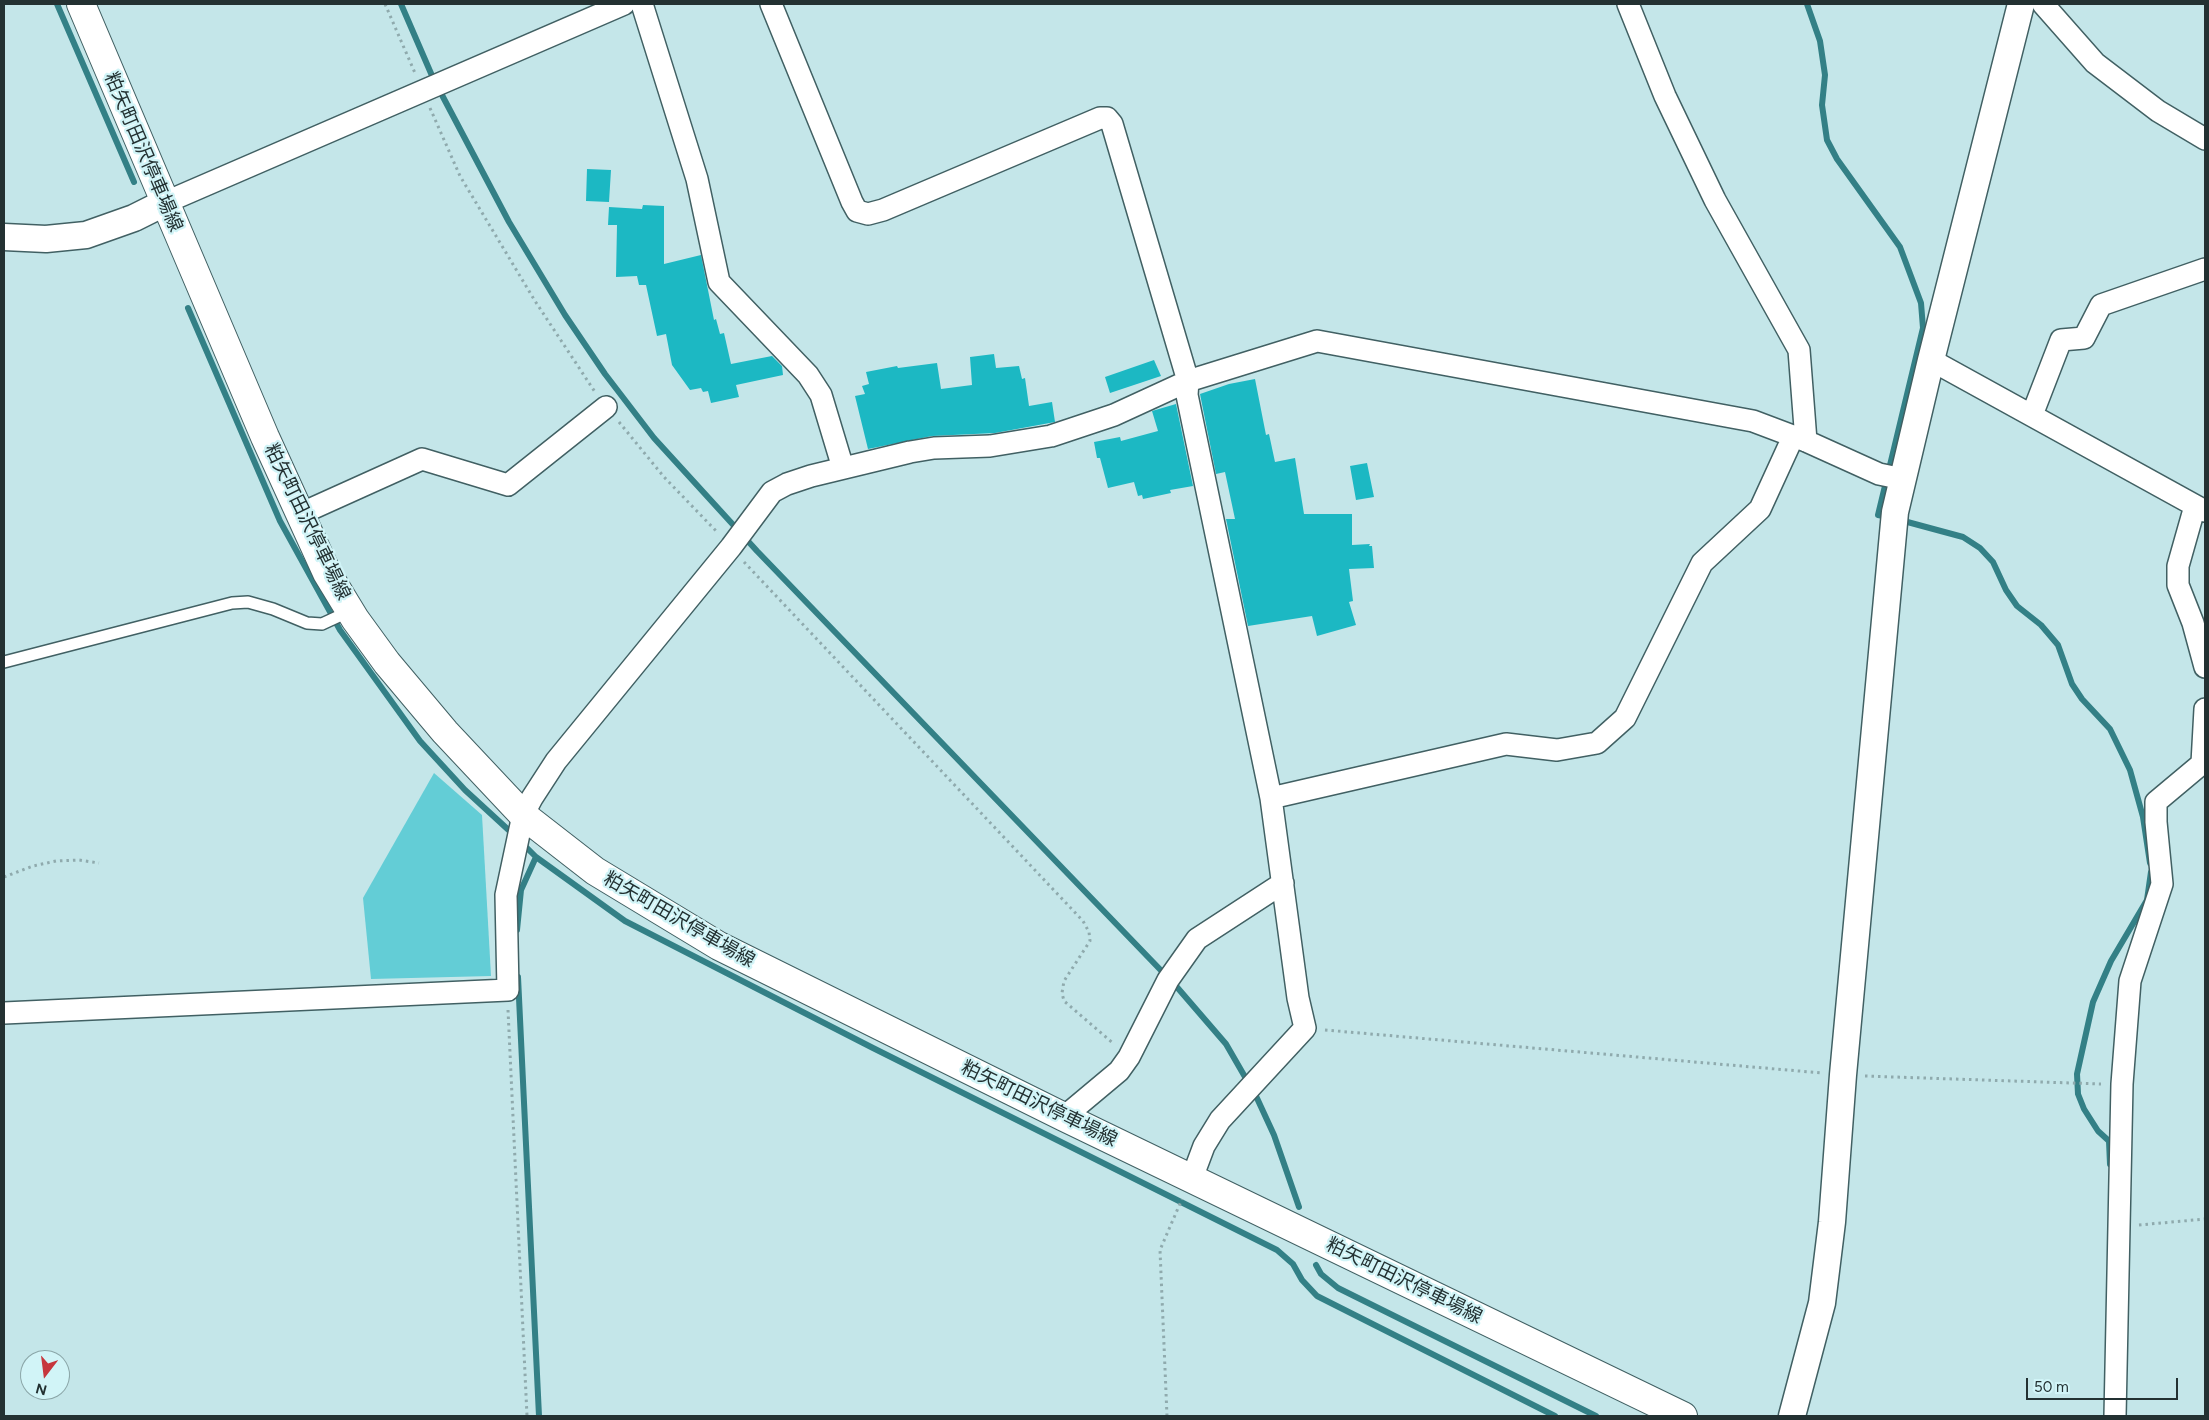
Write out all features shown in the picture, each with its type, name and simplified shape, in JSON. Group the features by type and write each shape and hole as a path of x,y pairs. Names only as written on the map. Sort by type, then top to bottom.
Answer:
{"main road":[{"name":"粕矢町田沢停車場線","path":"81,4 164,203 327,573 350,611 387,663 445,732 523,814 595,870 719,946 1064,1116 1189,1186 1683,1416"}],"street":[{"path":"4,237 46,239 86,235 134,218 164,203 624,4"},
{"path":"642,4 697,179 719,282 808,375 821,395 842,468"},
{"path":"771,4 848,194 858,211 868,214 883,210 1100,118 1107,118 1112,124 1188,382 1187,395 1271,798 1298,998 1305,1028 1220,1120 1211,1134 1189,1186"},
{"path":"1271,798 1506,744 1557,750 1597,743 1625,718 1702,563 1760,509 1800,439 1799,350 1716,200 1665,96 1628,4"},
{"path":"1792,1416 1822,1303 1832,1222 1843,1075 1894,523 1892,477 1931,360 2021,4"},
{"path":"2043,4 2095,63 2158,111 2205,138"},
{"path":"2032,415 2061,340 2084,338 2101,305 2205,269"},
{"path":"4,1013 508,990 506,895 523,814 556,762 731,547 772,492 787,484 842,468 910,452 990,446 1051,436 1114,415 1188,382 1317,341 1753,421 1892,477"},
{"path":"1931,360 2200,508 2178,566 2178,585 2193,623 2205,667"},
{"path":"300,514 422,459 508,485 606,407"},
{"path":"2115,1416 2122,1084 2130,981 2162,884 2156,802 2204,762 2205,709"},
{"path":"1064,1116 1119,1071 1129,1057 1176,967 1197,939 1283,883"}],"lane":[{"path":"4,662 232,603 248,602 273,609 307,623 322,624 350,611"}],"path":[{"path":"385,4 460,176 535,301 606,407 664,477 1083,921 1089,932 1090,940 1064,981 1062,993 1064,1001 1129,1057"},
{"path":"4,877 32,866 56,861 79,860 99,863"},
{"path":"508,990 527,1416"},
{"path":"1305,1028 1843,1075 2083,1083"},
{"path":"1167,1416 1160,1250 1189,1186"},
{"path":"2119,1226 2205,1219"}],"shaded area":[{"path":"434,773 482,815 491,976 371,979 363,898"}],"building":[{"path":"587,169 611,170 609,202 586,201"},
{"path":"643,205 664,206 664,264 701,255 714,320 716,319 720,334 724,333 731,364 772,356 782,366 783,375 736,385 739,397 711,403 708,391 703,392 701,388 690,390 672,365 666,334 657,336 646,285 639,285 637,276 616,277 617,225 608,225 609,207 642,209"},
{"path":"994,354 996,368 1019,366 1022,379 1025,378 1029,406 1052,402 1055,422 995,433 932,436 868,449 855,396 865,394 862,386 869,384 866,372 897,366 898,368 937,363 941,389 972,385 970,357"},
{"path":"1154,360 1161,376 1110,393 1105,377"},
{"path":"1255,379 1266,435 1269,434 1275,462 1295,458 1304,514 1352,514 1352,545 1370,544 1369,546 1372,546 1374,568 1349,569 1353,601 1349,602 1356,625 1317,636 1312,616 1248,626 1226,519 1235,519 1225,472 1216,474 1200,394 1229,384"},
{"path":"1176,404 1193,486 1170,490 1171,493 1143,499 1142,495 1138,496 1134,482 1108,488 1100,458 1097,458 1094,442 1120,437 1121,441 1158,431 1152,411"},
{"path":"1367,463 1374,497 1356,500 1350,466"}],"waterway":[{"path":"57,4 134,182"},
{"path":"401,4 433,78 509,222 565,315 605,374 654,438 757,551 1176,986 1226,1044 1256,1096 1274,1135 1299,1207"},
{"path":"1807,4 1820,41 1825,75 1822,105 1827,140 1837,159 1900,247 1921,303 1923,328 1878,515 1888,517"},
{"path":"188,308 280,521 340,630 420,741 465,790 514,835"},
{"path":"1900,520 1963,537 1980,548 1993,562 2006,590 2017,606 2041,625 2058,645 2072,684 2082,699 2110,729 2130,770 2143,817 2150,863"},
{"path":"521,842 536,857 625,921 873,1048 1277,1250 1293,1264 1302,1280 1317,1296 1555,1416"},
{"path":"517,930 521,890 536,857"},
{"path":"2110,1164 2109,1141 2098,1131 2084,1109 2078,1094 2077,1074 2093,1002 2111,961 2147,900 2151,872"},
{"path":"518,977 539,1416"},
{"path":"1316,1265 1321,1274 1338,1288 1596,1416"}]}
